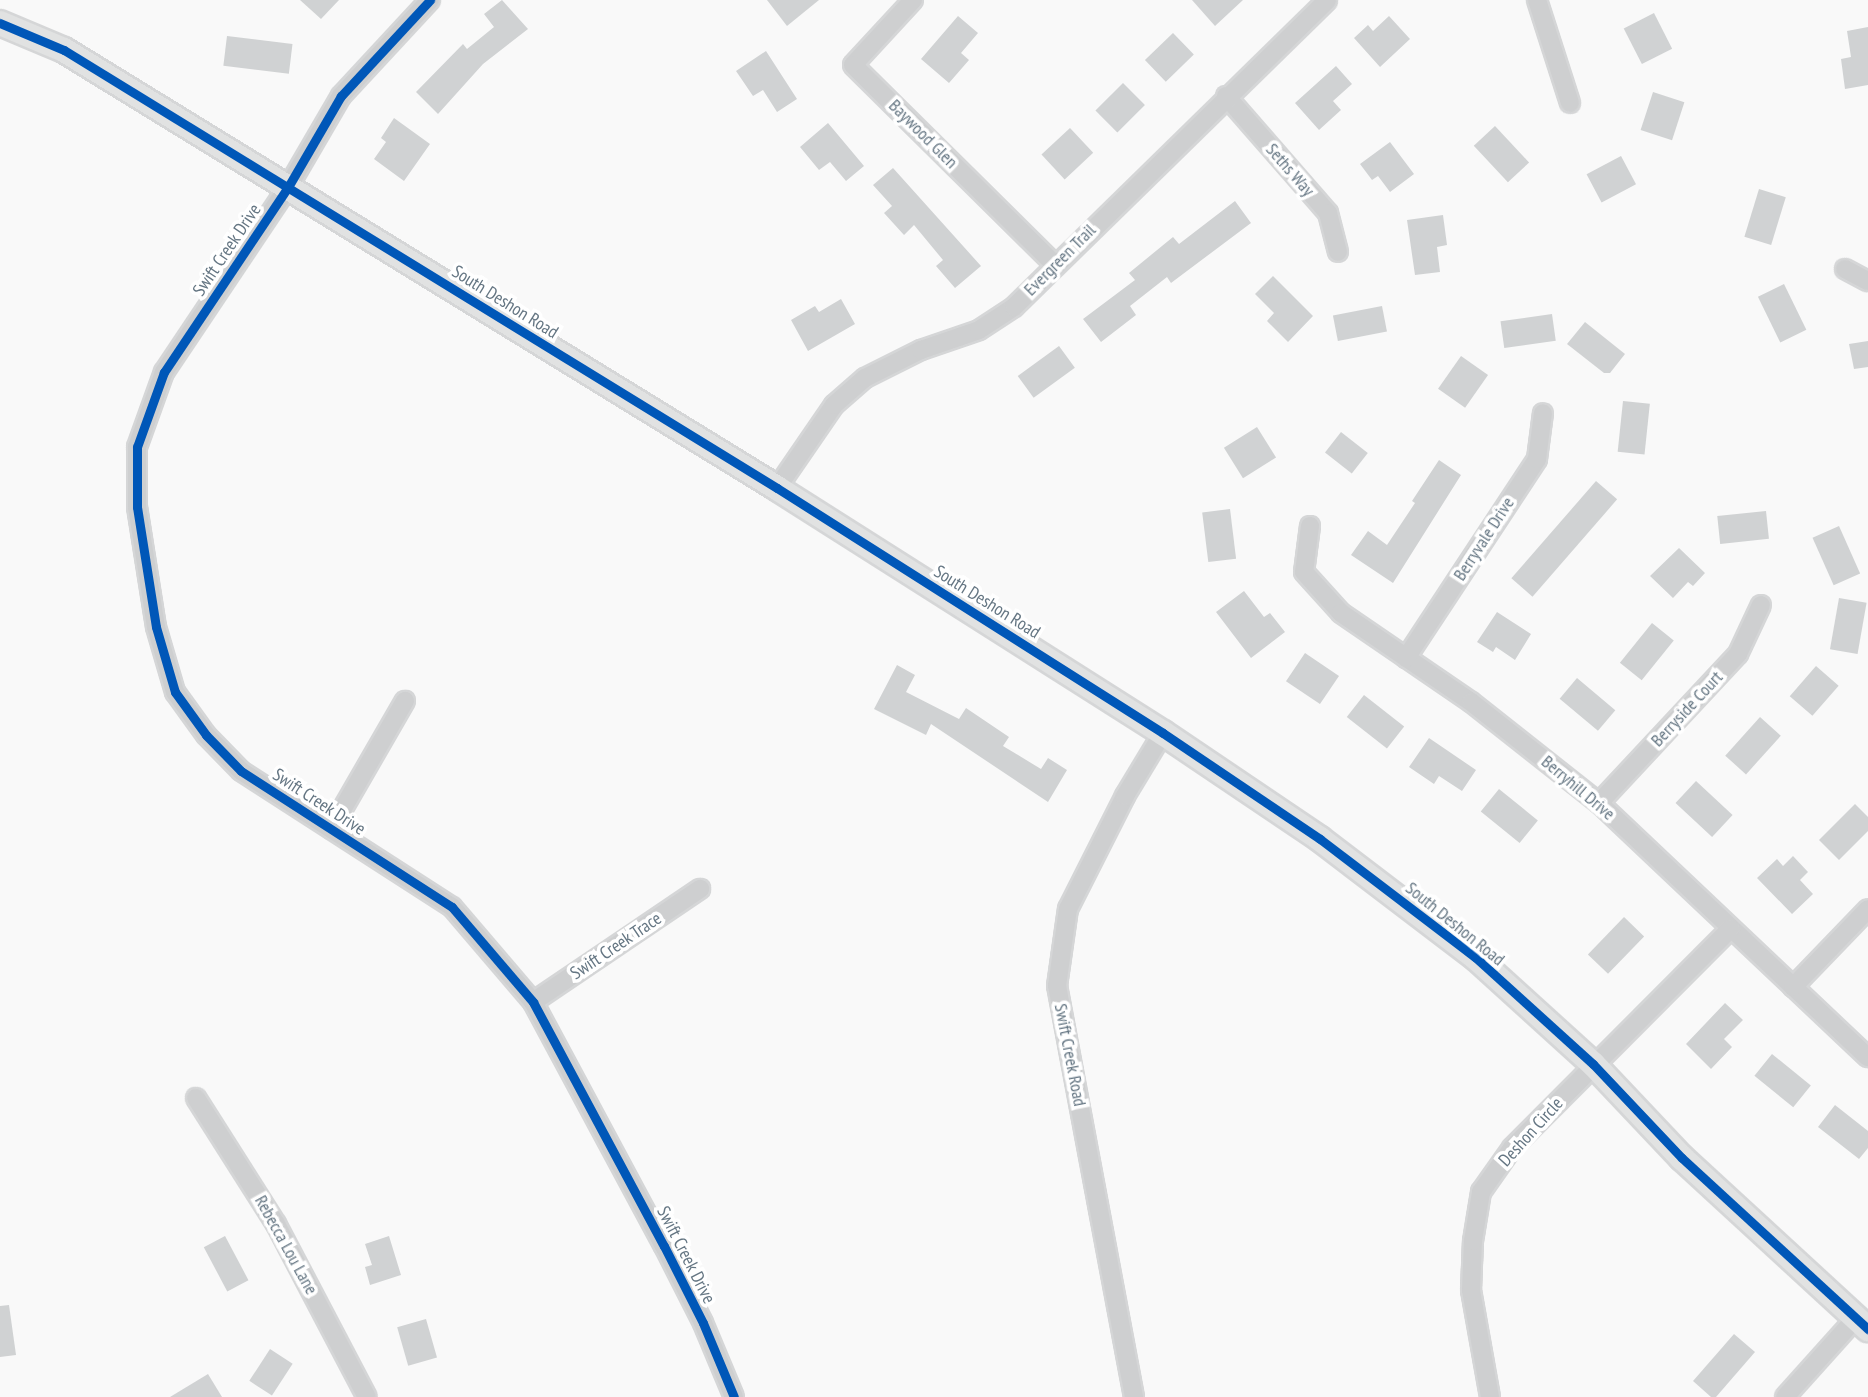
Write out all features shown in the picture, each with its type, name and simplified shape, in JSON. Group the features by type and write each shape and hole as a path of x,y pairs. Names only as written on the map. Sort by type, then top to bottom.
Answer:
{"street":[{"name":"Swift Creek Drive","path":"429,0 341,96 288,187 164,372 137,447 137,507 156,627 176,692 206,734 241,771 452,907 533,1002 664,1246 703,1323 734,1397"},
{"name":"Baywood Glen","path":"913,0 853,65 1055,265"},
{"name":"Evergreen Trail","path":"777,488 834,405 865,378 921,350 979,330 1014,306 1327,0"},
{"path":"1537,0 1570,103"},
{"name":"South Deshon Road","path":"0,23 64,50 777,488 1163,733 1320,839 1475,957 1593,1064 1682,1158 1862,1324"},
{"name":"Seths Way","path":"1226,96 1328,213 1338,252"},
{"path":"1844,270 1868,281"},
{"name":"Berryvale Drive","path":"1406,658 1537,459 1542,413"},
{"name":"Berryhill Drive","path":"1310,526 1304,572 1341,613 1471,702 1598,803 1868,1057"},
{"name":"Berryside Court","path":"1598,803 1738,654 1761,605"},
{"path":"331,829 405,701"},
{"name":"Swift Creek Road","path":"1134,1397 1057,986 1068,909 1125,796 1163,733"},
{"name":"Swift Creek Trace","path":"533,1002 700,889"},
{"path":"1793,987 1868,909"},
{"name":"Deshon Circle","path":"1490,1397 1472,1290 1473,1241 1481,1192 1512,1148 1731,928"},
{"name":"Rebecca Lou Lane","path":"196,1098 276,1224 366,1397"},
{"path":"1785,1397 1862,1324"}],"building":[{"path":"300,0 339,0 321,19"},
{"path":"502,0 528,29 483,64 438,114 416,92 463,44 467,49 494,27 484,14"},
{"path":"767,0 819,0 787,26"},
{"path":"1192,0 1243,0 1215,26"},
{"path":"1654,13 1672,49 1642,64 1624,28"},
{"path":"958,16 978,33 961,53 969,60 949,83 921,59"},
{"path":"1389,16 1410,39 1380,67 1354,38 1368,25 1373,31"},
{"path":"1868,27 1868,85 1845,89 1841,59 1851,57 1847,31"},
{"path":"1173,33 1194,55 1166,82 1145,60"},
{"path":"227,36 293,44 289,74 223,66"},
{"path":"766,51 797,99 777,112 763,90 753,96 736,71"},
{"path":"1336,66 1352,84 1333,101 1341,110 1319,130 1295,103"},
{"path":"1123,83 1145,105 1117,132 1095,111"},
{"path":"1653,92 1684,102 1672,140 1641,130"},
{"path":"394,118 430,144 404,181 374,159 386,142 381,138"},
{"path":"828,123 864,166 846,181 830,162 819,170 800,147"},
{"path":"1495,126 1529,163 1508,182 1474,146"},
{"path":"1070,128 1093,153 1065,179 1041,155"},
{"path":"1390,142 1414,174 1390,192 1378,176 1372,180 1360,164"},
{"path":"1621,156 1636,184 1602,203 1587,174"},
{"path":"893,168 981,266 955,288 936,266 943,260 914,225 904,235 884,213 892,206 873,185"},
{"path":"1759,189 1786,197 1771,245 1744,237"},
{"path":"1235,201 1251,223 1171,283 1167,277 1130,306 1136,315 1101,342 1083,319 1135,280 1129,273 1173,237 1179,244"},
{"path":"1443,215 1447,245 1437,247 1440,272 1415,275 1407,220"},
{"path":"1273,276 1313,316 1288,342 1267,321 1274,313 1255,294"},
{"path":"1784,284 1806,330 1780,343 1758,297"},
{"path":"841,299 855,324 808,351 791,320 815,306 819,312"},
{"path":"1382,306 1387,332 1338,341 1333,316"},
{"path":"1552,314 1556,341 1504,348 1501,321"},
{"path":"1585,322 1625,354 1610,373 1604,373 1567,344"},
{"path":"1868,341 1868,367 1854,369 1849,344"},
{"path":"1059,346 1075,368 1034,398 1018,376"},
{"path":"1461,356 1488,375 1465,408 1438,389"},
{"path":"1623,401 1650,404 1645,455 1618,452"},
{"path":"1257,427 1276,458 1243,478 1224,448"},
{"path":"1341,432 1368,453 1352,473 1325,452"},
{"path":"1439,460 1461,475 1393,583 1351,555 1368,531 1387,545"},
{"path":"1596,481 1617,499 1533,597 1511,578"},
{"path":"1230,509 1236,559 1208,562 1202,512"},
{"path":"1766,511 1769,539 1720,544 1717,516"},
{"path":"1839,526 1860,574 1834,585 1813,538"},
{"path":"1679,548 1705,573 1693,586 1688,582 1673,598 1650,576"},
{"path":"1244,591 1264,617 1270,613 1285,632 1251,658 1216,612"},
{"path":"1839,598 1867,603 1858,654 1830,649"},
{"path":"1497,612 1531,634 1515,660 1496,647 1493,652 1477,642"},
{"path":"1652,623 1674,641 1642,680 1620,663"},
{"path":"1305,653 1339,676 1320,704 1286,681"},
{"path":"897,665 915,675 906,692 959,719 966,708 1009,737 1003,746 1041,769 1048,758 1067,770 1048,802 931,724 926,735 874,709"},
{"path":"1816,666 1839,686 1812,716 1790,696"},
{"path":"1577,678 1615,710 1598,731 1560,699"},
{"path":"1364,695 1404,726 1387,748 1347,717"},
{"path":"1760,717 1781,736 1746,774 1725,756"},
{"path":"1429,738 1476,770 1462,791 1439,776 1434,784 1409,767"},
{"path":"1696,781 1733,815 1712,837 1676,803"},
{"path":"1499,789 1538,820 1520,843 1481,812"},
{"path":"1855,804 1868,817 1868,831 1839,860 1819,840"},
{"path":"1793,856 1808,872 1800,880 1813,894 1792,914 1757,878 1777,859 1783,866"},
{"path":"1624,917 1644,936 1608,974 1588,954"},
{"path":"1725,1003 1743,1020 1724,1039 1732,1047 1711,1069 1686,1044"},
{"path":"1772,1054 1811,1085 1793,1107 1754,1076"},
{"path":"1835,1105 1868,1131 1868,1148 1859,1159 1818,1127"},
{"path":"225,1236 248,1280 227,1291 204,1247"},
{"path":"389,1236 401,1275 370,1285 365,1267 372,1265 365,1244"},
{"path":"9,1305 16,1355 0,1357 0,1306"},
{"path":"426,1319 437,1357 408,1366 397,1327"},
{"path":"1734,1334 1755,1352 1716,1397 1711,1397 1693,1381"},
{"path":"270,1349 293,1364 272,1396 249,1381"},
{"path":"208,1374 222,1397 170,1397"}],"cycle path":[{"path":"430,0 341,96 288,187 164,372 137,447 137,507 156,627 175,692 206,735 241,771 452,907 533,1002 664,1246 703,1323 734,1397"},
{"path":"0,23 64,50 777,488 1163,733 1320,839 1475,957 1593,1064 1682,1158 1868,1329"}]}
